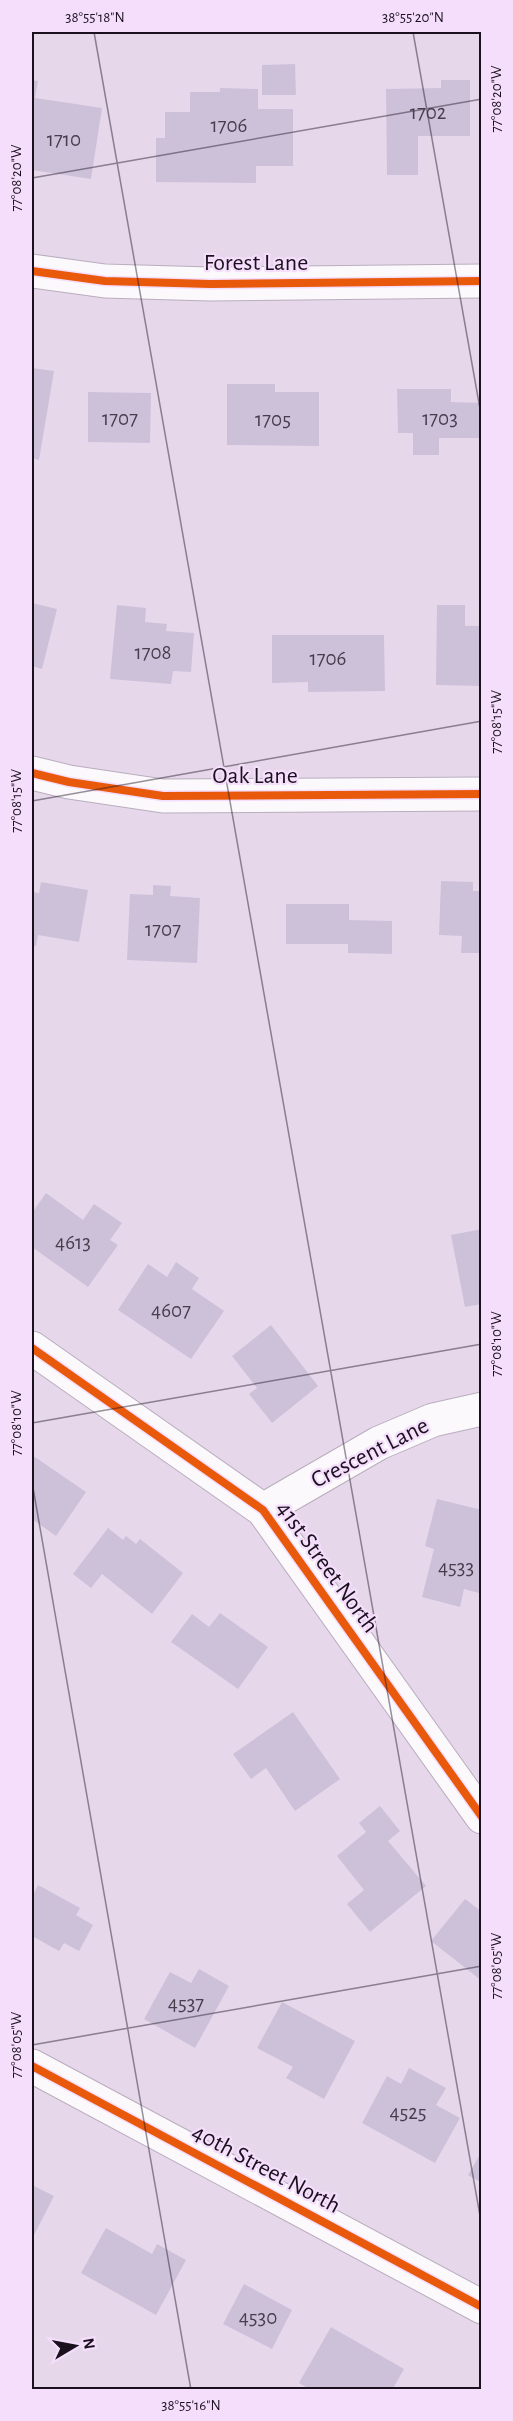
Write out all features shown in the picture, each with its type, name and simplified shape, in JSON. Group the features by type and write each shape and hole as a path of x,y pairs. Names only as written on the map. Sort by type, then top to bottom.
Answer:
{"street":[{"name":"Forest Lane","path":"32,271 105,281 210,284 482,281"},
{"name":"Oak Lane","path":"32,773 69,782 163,796 482,794"},
{"name":"41st Street North","path":"32,1348 263,1510 482,1817"},
{"name":"Crescent Lane","path":"263,1510 379,1443 434,1420 482,1409"},
{"name":"40th Street North","path":"32,2066 482,2307"}],"building":[{"path":"295,64 296,95 262,95 262,65"},
{"path":"32,80 38,81 35,98 102,108 91,179 32,170"},
{"path":"441,80 470,80 470,136 418,136 418,175 387,175 386,89 441,88"},
{"path":"220,88 258,89 258,109 293,109 293,166 256,166 256,183 156,182 156,138 165,138 165,112 190,112 190,92 220,92"},
{"path":"32,368 54,371 39,460 32,458"},
{"path":"227,384 275,384 275,392 319,392 319,446 227,445"},
{"path":"397,389 451,389 451,402 482,403 482,438 439,438 439,455 413,455 413,433 398,433"},
{"path":"88,392 151,393 150,443 88,442"},
{"path":"32,603 57,609 42,669 32,666"},
{"path":"117,605 146,608 145,622 167,624 166,631 194,633 191,672 173,671 171,684 110,679"},
{"path":"437,605 465,605 465,626 482,626 482,686 436,685"},
{"path":"272,635 384,635 385,691 308,692 308,682 272,683"},
{"path":"441,881 473,882 473,891 482,891 482,953 461,953 462,936 439,935"},
{"path":"41,882 88,890 79,942 38,935 36,946 32,946 32,892 39,893"},
{"path":"153,885 171,886 170,896 200,898 197,963 127,960 130,894 153,895"},
{"path":"286,904 349,904 349,920 392,921 392,954 348,953 348,944 286,944"},
{"path":"46,1193 83,1220 94,1204 122,1223 110,1240 118,1245 88,1287 32,1247 32,1213"},
{"path":"482,1229 482,1304 465,1307 451,1235"},
{"path":"176,1262 199,1278 192,1289 224,1311 191,1359 118,1310 148,1264 167,1277"},
{"path":"271,1325 318,1386 272,1423 249,1394 257,1388 232,1356"},
{"path":"32,1455 86,1492 56,1536 32,1519"},
{"path":"437,1499 482,1510 482,1585 479,1593 464,1589 460,1607 422,1597 434,1549 425,1546"},
{"path":"108,1528 123,1540 126,1536 136,1544 140,1539 183,1573 152,1614 102,1574 91,1588 73,1574"},
{"path":"220,1613 268,1647 238,1689 171,1642 192,1614 209,1627"},
{"path":"293,1712 340,1779 295,1811 266,1768 251,1779 233,1754"},
{"path":"380,1806 400,1831 388,1841 426,1886 370,1932 347,1904 364,1890 337,1856 366,1832 359,1823"},
{"path":"38,1885 80,1908 76,1915 93,1925 79,1951 64,1943 59,1951 32,1936 32,1897"},
{"path":"465,1899 482,1912 482,1981 431,1941"},
{"path":"199,1969 229,1986 195,2048 144,2019 170,1972 191,1983"},
{"path":"282,2002 355,2041 324,2099 286,2078 293,2067 257,2048"},
{"path":"409,2068 446,2088 436,2105 460,2118 435,2163 362,2123 387,2076 401,2084"},
{"path":"482,2151 482,2183 468,2175"},
{"path":"32,2185 54,2196 32,2239"},
{"path":"106,2228 152,2254 157,2244 186,2260 156,2315 81,2273"},
{"path":"244,2284 292,2310 272,2349 223,2324"},
{"path":"331,2327 404,2369 392,2390 330,2390 327,2388 326,2390 311,2390 299,2383"}],"cycle path":[{"path":"32,271 105,281 210,284 482,281"},
{"path":"32,773 69,782 163,796 482,794"},
{"path":"32,1348 263,1510 482,1817"},
{"path":"32,2066 482,2307"}]}
